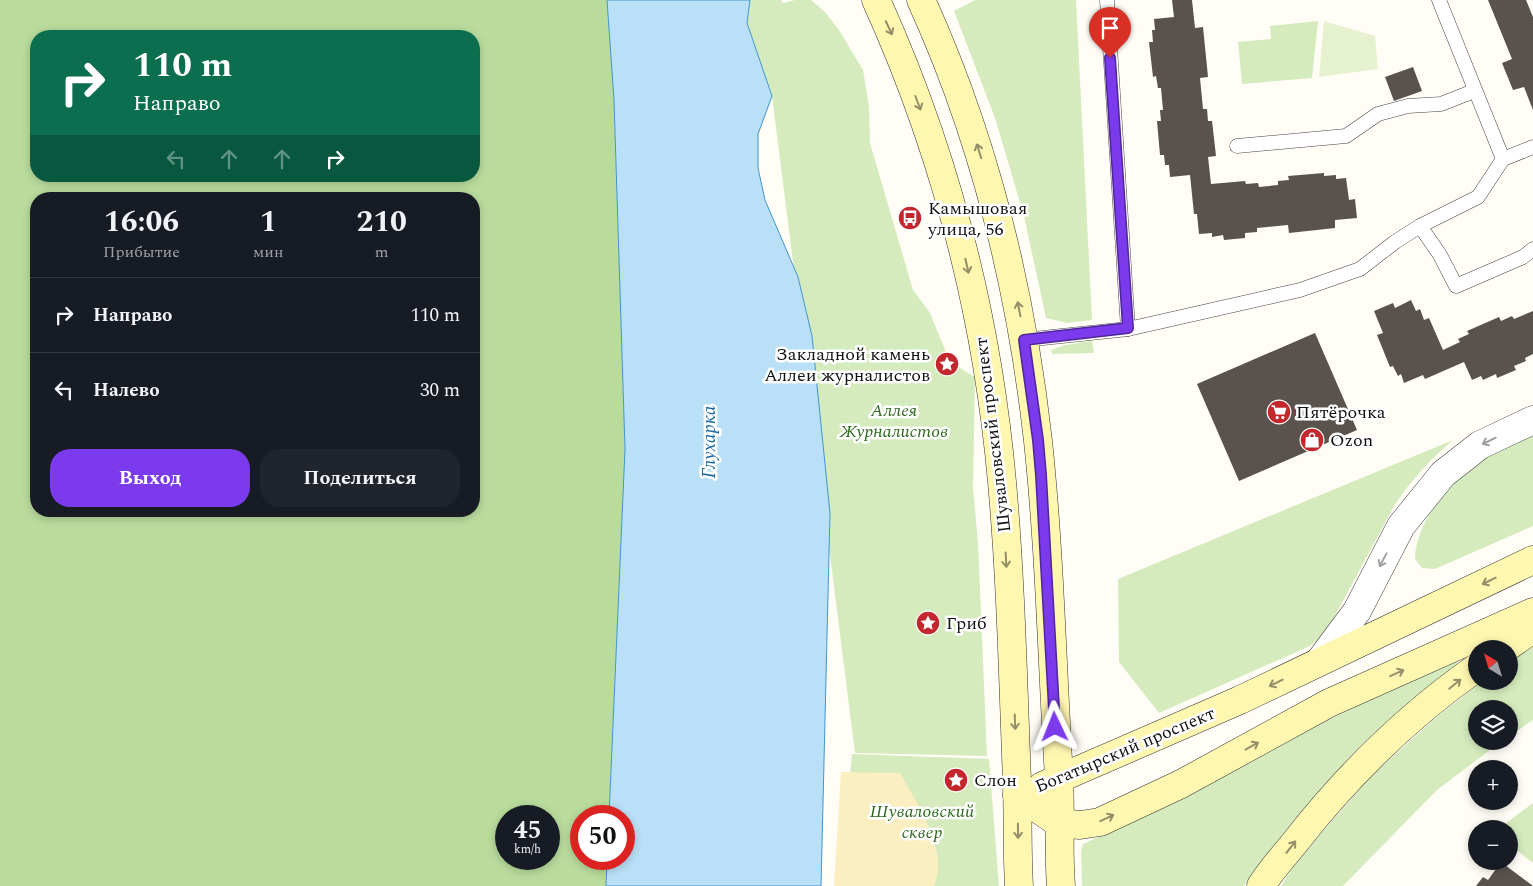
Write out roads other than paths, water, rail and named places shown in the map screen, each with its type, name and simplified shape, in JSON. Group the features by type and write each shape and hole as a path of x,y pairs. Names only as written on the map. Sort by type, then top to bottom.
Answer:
{"main road":[{"name":"Шуваловский проспект","path":"876,0 895,42 940,167 957,223 980,324 1002,482 1013,671 1020,886"},
{"path":"921,0 961,96 987,176 1010,266 1024,340 1041,475 1059,780 1061,886"},
{"name":"Богатырский проспект","path":"1017,795 1059,780 1240,700 1533,560"},
{"path":"1059,823 1080,825 1100,822 1180,784 1329,703 1533,612"},
{"path":"1517,640 1533,629"},
{"path":"1261,886 1313,819 1365,762 1412,718 1468,674"},
{"name":"Богатырский проспект","path":"1017,795 1059,823"}],"street":[{"path":"1319,662 1357,611 1401,526 1443,474 1480,445 1533,420"}],"lane":[{"path":"1106,0 1128,328"},
{"path":"1439,0 1474,91 1503,159"},
{"path":"1237,146 1346,136 1378,114 1408,106 1441,104 1474,91"},
{"path":"1024,340 1128,328 1308,287 1360,269 1395,242 1420,226 1478,198 1503,159 1533,147"},
{"path":"1420,226 1440,255 1456,286 1523,257 1533,249"}],"water":[{"name":"Глухарка","path":"607,0 750,0 747,23 772,96 758,134 758,168 765,200 798,277 812,336 830,513 821,886 606,886 607,870 635,870 635,805 609,805 625,449 614,100"}],"place":[{"name":"Камышовая улица, 56","path":"910,218"},
{"name":"Закладной камень Аллеи журналистов","path":"947,364"},
{"name":"Пятёрочка","path":"1279,412"},
{"name":"Ozon","path":"1312,440"},
{"name":"Гриб","path":"928,623"},
{"name":"Слон","path":"956,780"}],"park label":[{"name":"Аллея Журналистов","path":"894,420"},
{"name":"Шуваловский сквер","path":"922,821"}]}
